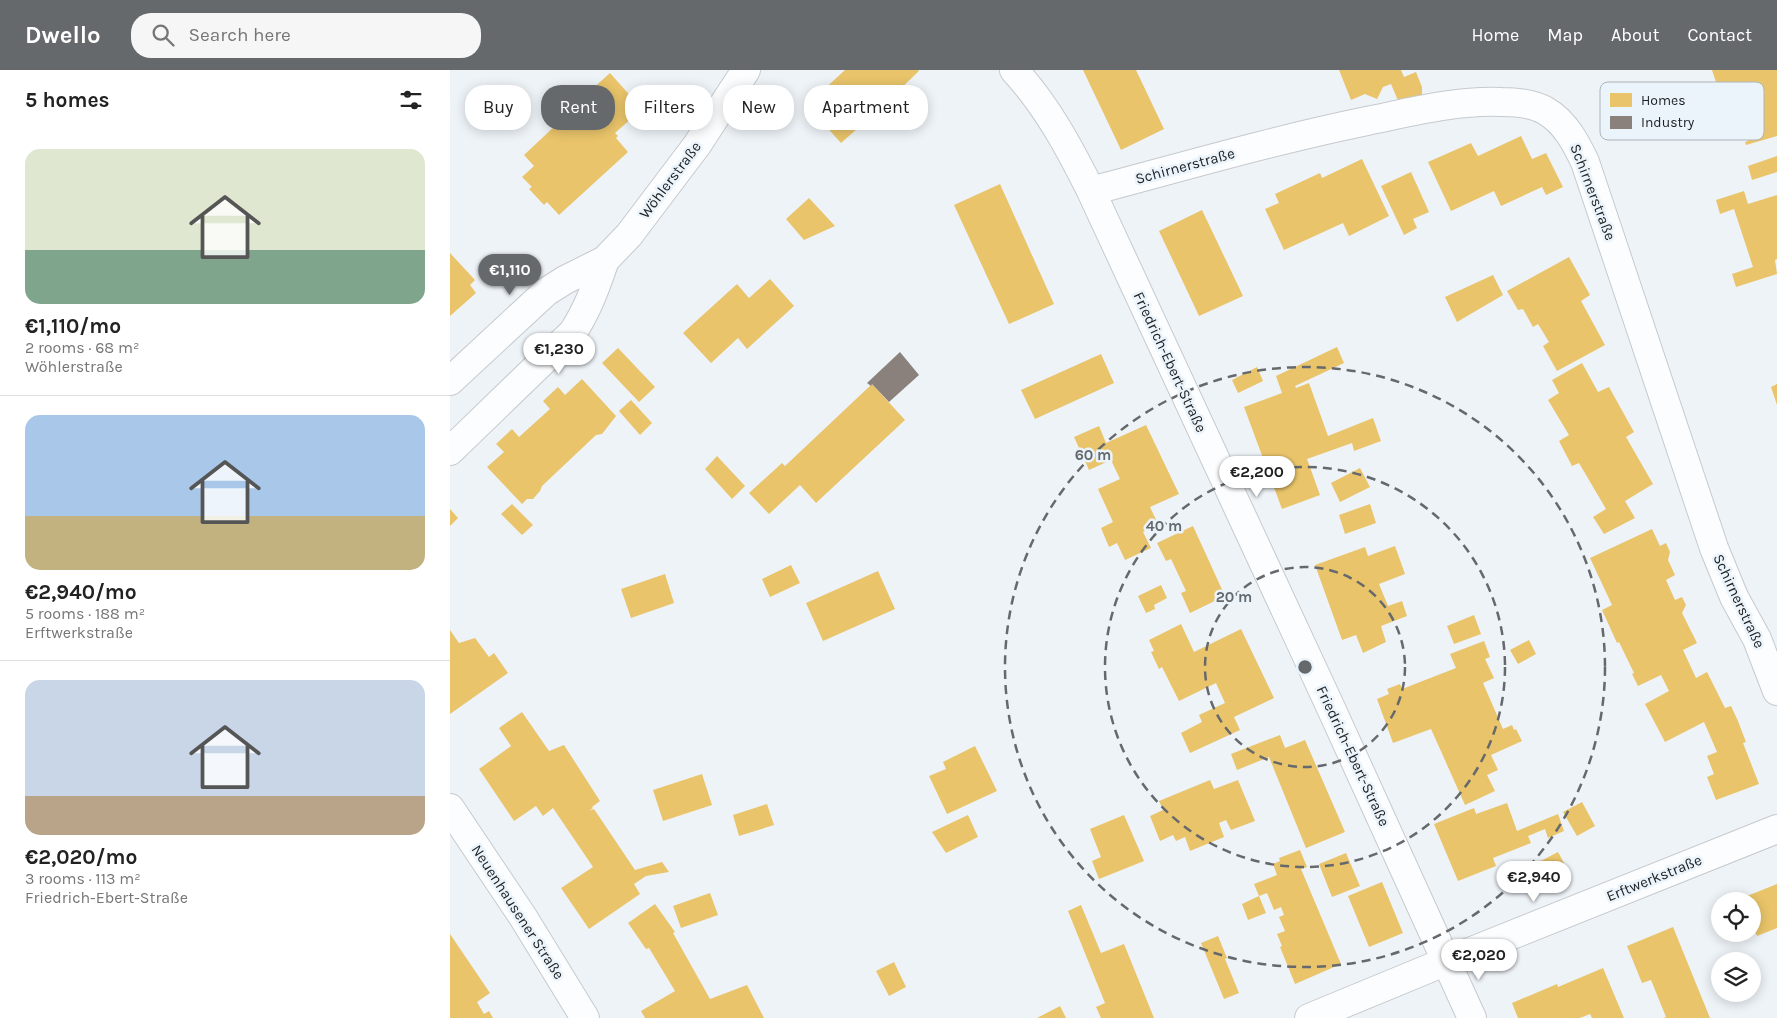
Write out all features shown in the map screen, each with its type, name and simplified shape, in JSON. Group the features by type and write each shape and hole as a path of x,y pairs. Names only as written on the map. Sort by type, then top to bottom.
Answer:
{"street":[{"name":"Wöhlerstraße","path":"450,381 546,292 604,260 629,234 697,145 746,70"},
{"name":"Friedrich-Ebert-Straße","path":"1014,70 1052,117 1091,191 1472,1018"},
{"name":"Schirnerstraße","path":"1091,191 1252,148 1416,110 1455,104 1502,102 1529,105 1546,111 1560,122 1585,162 1714,548 1734,597 1757,639 1777,691"},
{"name":"Wöhlerstraße","path":"450,451 573,332 592,298 604,260"},
{"name":"Neuenhausener Straße","path":"450,808 523,917 585,1018"},
{"name":"Erftwerkstraße","path":"1309,1018 1777,829"}],"building: Homes":[{"path":"845,70 919,71 904,85 829,85"},
{"path":"1083,70 1136,70 1164,129 1121,150"},
{"path":"1339,70 1401,70 1404,77 1416,72 1422,87 1422,98 1399,103 1391,84 1383,87 1377,99 1365,94 1351,100"},
{"path":"1712,70 1777,70 1777,136 1764,140 1764,82 1716,82"},
{"path":"610,73 625,90 625,124 615,133 618,136 616,138 628,152 559,215 547,202 544,205 529,189 532,187 522,177 534,166 524,155 551,130 615,130 615,85 597,85"},
{"path":"829,130 856,130 841,143"},
{"path":"1521,136 1532,159 1546,153 1563,187 1546,195 1542,187 1501,206 1494,191 1451,211 1428,162 1471,143 1478,156"},
{"path":"1763,140 1746,145 1745,142"},
{"path":"1777,156 1777,172 1752,180 1748,166"},
{"path":"1362,159 1389,216 1349,236 1343,223 1284,250 1265,209 1279,203 1275,194 1320,173 1322,178"},
{"path":"1411,172 1429,212 1413,219 1417,228 1404,235 1381,186"},
{"path":"1000,184 1054,304 1009,324 954,205"},
{"path":"1744,191 1748,204 1777,195 1777,259 1775,260 1777,274 1736,287 1732,274 1753,267 1734,209 1720,214 1716,200"},
{"path":"809,198 835,226 804,240 786,219"},
{"path":"1202,210 1243,296 1199,316 1159,231"},
{"path":"450,253 475,280 470,285 476,293 450,316"},
{"path":"1569,257 1590,295 1581,301 1605,345 1557,371 1543,346 1549,342 1538,324 1533,327 1523,309 1518,310 1507,291"},
{"path":"1493,275 1503,295 1457,322 1445,297"},
{"path":"770,279 794,306 747,349 738,338 711,363 683,333 737,284 749,298"},
{"path":"1337,347 1344,363 1295,386 1296,388 1309,383 1328,436 1373,418 1381,441 1354,451 1352,443 1307,459 1320,495 1282,509 1244,407 1282,393 1276,376"},
{"path":"618,348 655,387 639,402 602,363"},
{"path":"1101,354 1114,383 1035,419 1021,390"},
{"path":"1582,363 1598,392 1609,387 1634,432 1626,437 1653,484 1625,501 1635,518 1604,534 1593,517 1606,509 1579,463 1572,466 1559,441 1569,435 1548,400 1559,393 1552,380"},
{"path":"1257,367 1263,381 1238,393 1232,380"},
{"path":"582,379 616,416 602,434 596,435 542,486 533,499 527,499 522,504 487,467 504,452 496,444 512,429 519,437 550,409 543,401 558,387 565,395"},
{"path":"872,384 905,420 816,503 800,485 769,514 749,493 782,463 785,466"},
{"path":"1777,384 1777,405 1771,387"},
{"path":"631,400 652,423 640,435 619,411"},
{"path":"1146,425 1179,494 1150,507 1158,524 1143,532 1151,548 1125,560 1117,543 1109,547 1101,528 1113,522 1098,489 1120,479 1111,460 1089,470 1074,437 1099,426 1106,443"},
{"path":"717,456 745,486 732,499 705,469"},
{"path":"1360,468 1370,487 1340,502 1331,483"},
{"path":"512,504 533,525 522,535 501,514"},
{"path":"1370,504 1376,523 1345,534 1339,515"},
{"path":"450,509 458,518 450,526"},
{"path":"1193,526 1225,596 1190,613 1181,593 1186,591 1171,559 1166,561 1157,543"},
{"path":"1652,529 1660,546 1666,543 1670,552 1668,560 1675,575 1666,580 1675,600 1682,597 1686,605 1682,613 1697,643 1683,650 1696,678 1707,672 1725,708 1731,706 1746,742 1743,743 1759,784 1716,800 1707,777 1714,774 1707,756 1717,752 1704,722 1665,742 1645,704 1669,691 1661,675 1638,686 1632,674 1634,673 1619,642 1617,643 1602,610 1612,605 1590,558"},
{"path":"1395,546 1405,574 1379,584 1388,606 1402,601 1407,616 1381,626 1386,642 1363,653 1356,635 1342,640 1315,565 1365,547 1368,556"},
{"path":"791,565 800,583 770,597 762,579"},
{"path":"878,571 895,609 823,641 806,603"},
{"path":"665,574 674,603 631,618 621,589"},
{"path":"1161,585 1167,598 1154,605 1155,609 1146,613 1138,596"},
{"path":"1474,615 1481,634 1454,644 1447,626"},
{"path":"1181,624 1194,652 1241,629 1274,698 1234,717 1240,730 1190,753 1181,733 1202,722 1199,715 1225,703 1216,683 1179,701 1162,667 1159,669 1151,652 1154,651 1149,640"},
{"path":"450,630 459,643 475,638 489,657 494,653 508,673 450,714"},
{"path":"1529,640 1536,654 1518,664 1510,650"},
{"path":"1484,641 1490,657 1485,659 1494,678 1483,683 1503,729 1512,725 1522,741 1491,755 1498,770 1487,775 1495,791 1465,805 1431,729 1393,743 1377,699 1389,694 1387,689 1400,684 1402,689 1456,668 1450,654"},
{"path":"522,712 549,751 564,745 600,801 589,811 594,809 635,870 662,862 669,872 646,876 634,884 640,894 589,929 561,888 593,867 553,808 543,816 536,806 514,821 479,769 511,746 499,728"},
{"path":"1280,735 1285,748 1305,740 1345,832 1306,848 1269,757 1237,770 1231,754"},
{"path":"975,746 997,791 947,814 929,776 946,769 943,762"},
{"path":"702,774 712,805 663,821 653,790"},
{"path":"1210,780 1214,789 1238,780 1255,821 1231,830 1226,820 1219,823 1224,837 1190,851 1185,837 1176,841 1173,835 1160,841 1150,816 1163,810 1159,801"},
{"path":"1582,802 1595,826 1577,836 1563,812"},
{"path":"1507,803 1517,831 1558,814 1564,831 1548,838 1545,829 1528,836 1531,843 1493,858 1496,866 1458,881 1434,824 1474,808 1476,814"},
{"path":"767,804 774,825 739,836 733,815"},
{"path":"968,815 978,837 946,853 932,832"},
{"path":"1124,815 1144,861 1099,879 1092,861 1101,857 1090,829"},
{"path":"1300,850 1307,867 1301,869 1341,964 1295,984 1280,947 1282,946 1277,934 1285,931 1279,917 1284,915 1281,907 1274,910 1267,893 1259,896 1254,884 1277,875 1273,864 1280,861 1279,858"},
{"path":"1558,852 1571,876 1545,889 1533,865"},
{"path":"1346,853 1360,886 1332,897 1319,864"},
{"path":"1382,882 1403,933 1369,947 1348,896"},
{"path":"1777,884 1777,928 1761,934 1761,892 1757,892"},
{"path":"710,893 718,915 681,928 673,906"},
{"path":"1259,896 1266,913 1248,920 1242,904"},
{"path":"655,904 675,932 673,933 710,999 747,985 764,1018 645,1018 641,1011 675,991 649,948 646,949 628,923"},
{"path":"1081,905 1101,953 1124,944 1154,1018 1101,1018 1096,1007 1105,1003 1068,911"},
{"path":"1673,927 1710,1018 1663,1018 1666,1017 1651,980 1642,983 1627,946"},
{"path":"450,934 490,993 477,1002 484,1014 489,1011 493,1018 450,1018"},
{"path":"1218,936 1239,993 1224,999 1201,943"},
{"path":"894,962 906,987 889,996 876,971"},
{"path":"1603,968 1624,1018 1592,1018 1590,1014 1580,1018 1518,1018 1512,1003 1557,984 1558,987"},
{"path":"1060,1006 1066,1018 1037,1018"}],"building: Industry":[{"path":"900,352 919,375 889,402 872,384 871,386 867,383"}]}
